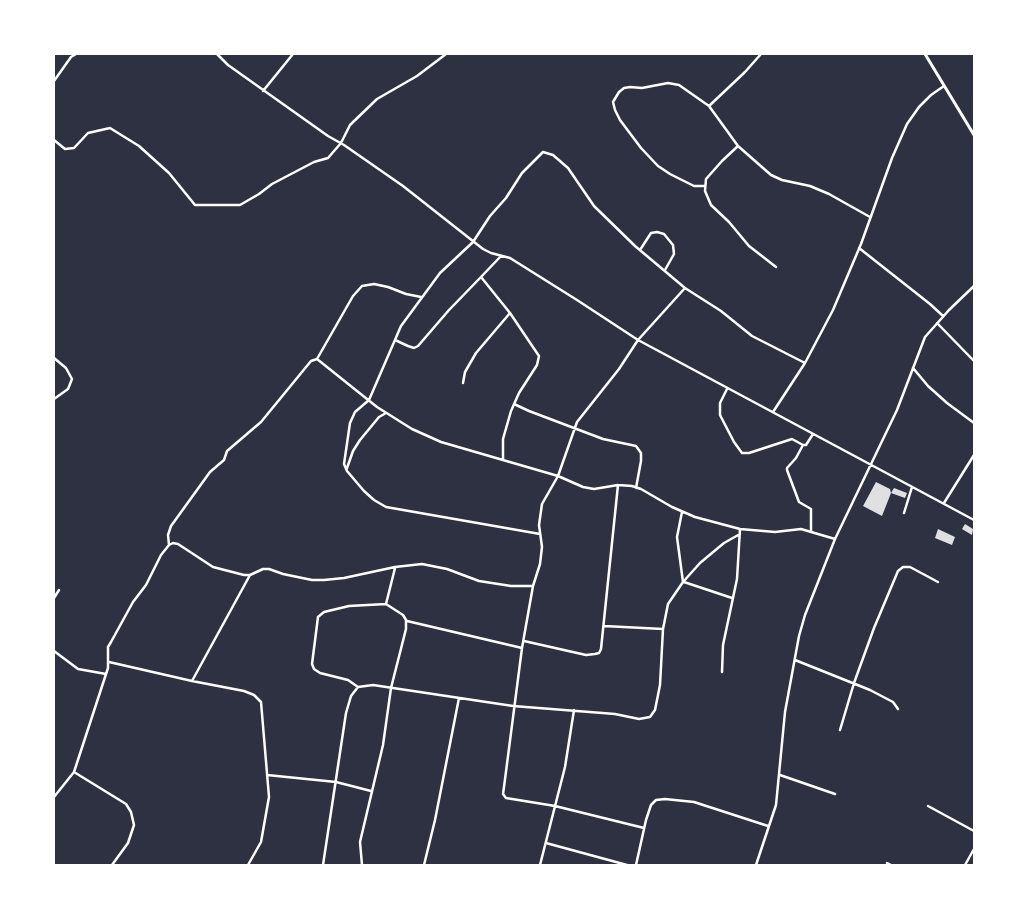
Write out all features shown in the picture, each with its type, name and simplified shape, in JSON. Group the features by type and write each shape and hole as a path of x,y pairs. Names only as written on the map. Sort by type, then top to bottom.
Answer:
{"street":[{"path":"54,81 71,57 76,54"},
{"path":"217,54 228,65 263,90 403,186 473,242 491,253 510,258 638,340 974,520"},
{"path":"263,90 292,54"},
{"path":"54,140 66,149 74,148 88,132 110,128 139,146 169,173 195,206 240,205 272,184 314,162 328,158 341,143 350,125 377,99 417,76 446,54"},
{"path":"709,106 761,54"},
{"path":"925,54 974,135"},
{"path":"704,186 694,186 658,166 626,129 615,110 613,102 616,95 624,88 642,88 660,84 679,85 709,106 738,146 771,175 782,180 810,186 829,194 870,217"},
{"path":"773,412 805,363 833,310 907,124 919,106 930,95 944,86"},
{"path":"738,146 706,179 704,186 706,197 711,205 730,222 749,246 776,267"},
{"path":"540,534 386,506 369,495 344,464 350,423 356,412 369,400 401,326 440,273 473,242 522,173 543,152 553,155 568,168 588,199 640,250 685,288 721,311 752,336 805,363"},
{"path":"640,250 651,233 664,234 673,245 674,254 665,270"},
{"path":"859,248 943,316"},
{"path":"395,340 414,348 418,346 500,256"},
{"path":"481,278 510,313 539,356 537,366 514,404 503,439 503,460"},
{"path":"317,359 353,296 362,286 374,284 421,297"},
{"path":"756,865 776,804 785,712 805,615 835,539 897,410 925,337 937,322 974,286"},
{"path":"644,828 555,806 506,798 503,794 522,648 533,586 540,564 542,547 539,525 542,504 558,476 577,422 620,369 638,340 685,288"},
{"path":"463,383 465,372 476,353 510,313"},
{"path":"937,322 974,361"},
{"path":"54,358 66,368 72,379 68,389 54,399"},
{"path":"169,545 168,535 171,526 210,472 224,460 227,451 262,422 311,360 317,359 386,413 427,437 558,476 583,487 594,489 618,486 636,488 695,517 740,529 776,532 801,529 835,539"},
{"path":"913,368 928,386 974,424"},
{"path":"728,389 720,403 720,415 740,451 749,453 792,439 803,445"},
{"path":"514,404 535,414 603,439 636,446 641,453 636,488"},
{"path":"347,469 353,451 360,440 379,417 386,413"},
{"path":"811,531 811,508 799,502 786,470 796,458 803,445 806,445 812,434"},
{"path":"944,504 974,455"},
{"path":"524,641 579,654 599,653 604,626 618,486"},
{"path":"904,513 912,487"},
{"path":"682,511 677,537 683,582"},
{"path":"722,672 723,645 737,579 740,529"},
{"path":"362,865 360,842 382,745 391,688 406,629 406,620 403,615 386,604 349,606 324,612 318,617 312,664 314,669 320,673 348,680 358,687 373,685 391,688 513,706 616,714 639,719 650,717 655,710 660,684 663,629 668,604 683,582 700,563 724,543 740,534"},
{"path":"54,797 74,772 106,674 110,642 133,602 146,585 161,555 169,545 178,544 221,570 244,575 269,569 312,580 324,580 422,564 447,569 480,581 511,586 533,586"},
{"path":"386,604 395,567"},
{"path":"840,730 854,683 874,628 898,571 903,567 910,567 938,582"},
{"path":"192,681 250,575"},
{"path":"683,582 732,598"},
{"path":"54,598 59,590"},
{"path":"406,620 522,648"},
{"path":"604,626 663,629"},
{"path":"54,651 78,669 106,674"},
{"path":"795,660 854,683 893,702 898,709"},
{"path":"109,662 244,691 254,695 261,702 269,797 261,842 248,865"},
{"path":"323,865 346,713 351,696 358,687"},
{"path":"424,865 435,820 459,698"},
{"path":"540,865 565,767 574,710"},
{"path":"74,772 126,804 131,812 134,825 128,843 112,865"},
{"path":"267,775 336,782 371,791"},
{"path":"780,775 835,794"},
{"path":"636,865 651,805 656,800 694,802 768,826"},
{"path":"928,806 974,830"},
{"path":"546,843 627,865"},
{"path":"965,865 974,850"}],"building":[{"path":"876,482 890,489 891,493 882,516 863,506"},
{"path":"894,488 907,493 905,498 891,493"},
{"path":"965,524 973,529 972,535 962,529"},
{"path":"938,529 955,537 952,545 935,538"}]}
